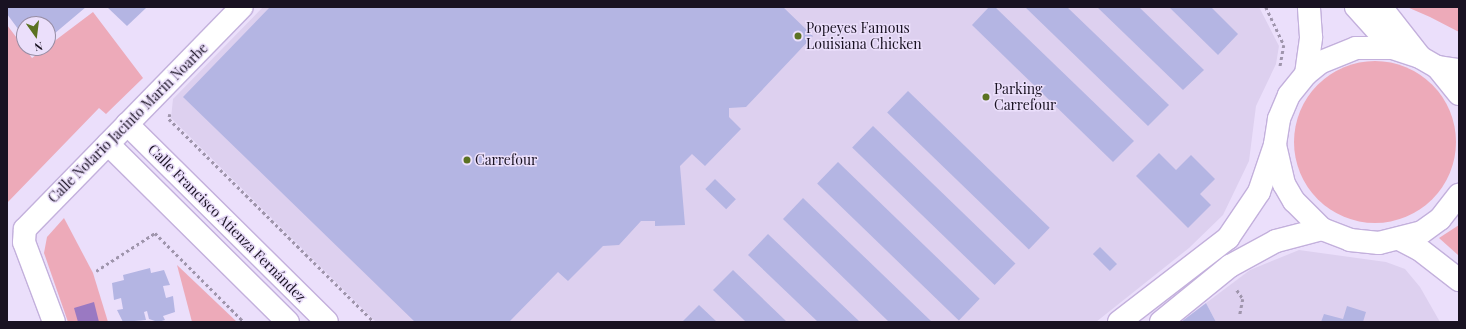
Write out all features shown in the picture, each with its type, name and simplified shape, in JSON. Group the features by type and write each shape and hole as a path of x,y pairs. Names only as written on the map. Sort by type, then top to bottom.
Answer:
{"street":[{"name":"Calle Notario Jacinto Marín Noarbe","path":"54,322 24,242 24,229 242,7"},
{"path":"1306,74 1311,37 1309,7"},
{"path":"1356,7 1394,48"},
{"path":"1381,7 1428,62 1459,94"},
{"path":"1459,70 1428,62 1394,48 1356,48 1321,62 1306,74 1289,95 1279,119 1276,145 1278,165 1287,190 1307,217 1322,229 1350,240 1380,243 1401,240 1440,219 1459,195"},
{"name":"Calle Francisco Atienza Fernández","path":"127,124 327,322"},
{"name":"Calle Francisco Atienza Fernández","path":"108,144 288,322"},
{"path":"1119,322 1228,238 1259,192 1276,145"},
{"path":"1161,322 1230,266 1276,241 1322,229"},
{"path":"1401,240 1419,249 1459,280"}],"path":[{"path":"1266,7 1284,44 1277,76"},
{"path":"180,130 374,322"},
{"path":"96,271 155,233 244,322"},
{"path":"1230,286 1243,299 1240,315"}],"shaded area":[{"path":"263,7 1259,7 1279,46 1276,64 1256,106 1249,161 1223,215 1189,248 1096,322 376,322 171,118 173,99"},
{"path":"1407,7 1459,7 1459,32 1430,17"},
{"path":"93,12 143,78 106,114 99,108 7,203 7,25 16,37 16,56 30,56 32,58 35,56 56,56 56,40"},
{"path":"1375,61 1406,67 1420,75 1432,85 1442,97 1450,111 1456,142 1450,173 1442,187 1432,199 1420,209 1406,217 1375,223 1344,217 1330,209 1318,199 1308,187 1300,173 1294,142 1300,111 1308,97 1318,85 1330,75 1344,67"},
{"path":"64,218 93,273 108,322 68,322 44,253 47,237"},
{"path":"1459,225 1459,255 1458,255 1439,238"},
{"path":"1299,250 1386,262 1405,269 1420,287 1440,322 1216,322 1206,303 1250,270"},
{"path":"177,265 237,322 192,322"},
{"path":"94,302 99,322 78,322 74,308"}],"building":[{"path":"7,7 86,7 56,32 56,16 16,16 16,26 7,14"},
{"path":"107,7 145,7 146,8 127,26"},
{"name":"Carrefour","path":"270,7 783,7 813,36 746,107 729,108 729,117 741,129 705,166 692,154 680,166 685,225 655,226 655,221 641,221 619,245 603,246 568,281 558,272 509,322 415,322 183,97"},
{"path":"989,7 995,7 1134,141 1113,162 972,25"},
{"path":"1025,7 1067,7 1169,105 1148,126"},
{"path":"1097,7 1139,7 1204,70 1183,90"},
{"path":"1169,7 1211,7 1238,34 1218,55"},
{"path":"908,91 1050,228 1029,249 887,113"},
{"path":"873,126 1015,264 995,285 852,148"},
{"path":"1159,153 1176,170 1191,155 1215,179 1200,194 1211,205 1188,228 1136,176"},
{"path":"838,162 980,299 959,320 817,184"},
{"path":"715,179 736,199 726,209 705,189"},
{"path":"803,198 932,322 889,322 783,219"},
{"path":"768,234 860,322 818,322 748,255"},
{"path":"1100,247 1117,264 1110,271 1093,254"},
{"path":"150,268 151,273 164,270 170,285 163,286 166,298 173,296 175,312 163,316 165,320 158,322 149,319 147,311 144,312 146,320 123,322 117,310 123,309 121,298 114,300 112,283 124,280 123,275"},
{"path":"733,270 787,322 746,322 713,290"},
{"path":"1206,303 1216,322 1181,322"},
{"path":"699,305 717,322 682,322"},
{"path":"1347,306 1366,312 1363,322 1321,322 1324,314 1343,319"}],"place":[{"name":"Popeyes Famous Louisiana Chicken","path":"798,36"},
{"name":"Parking Carrefour","path":"986,97"},
{"name":"Carrefour","path":"467,160"}]}
